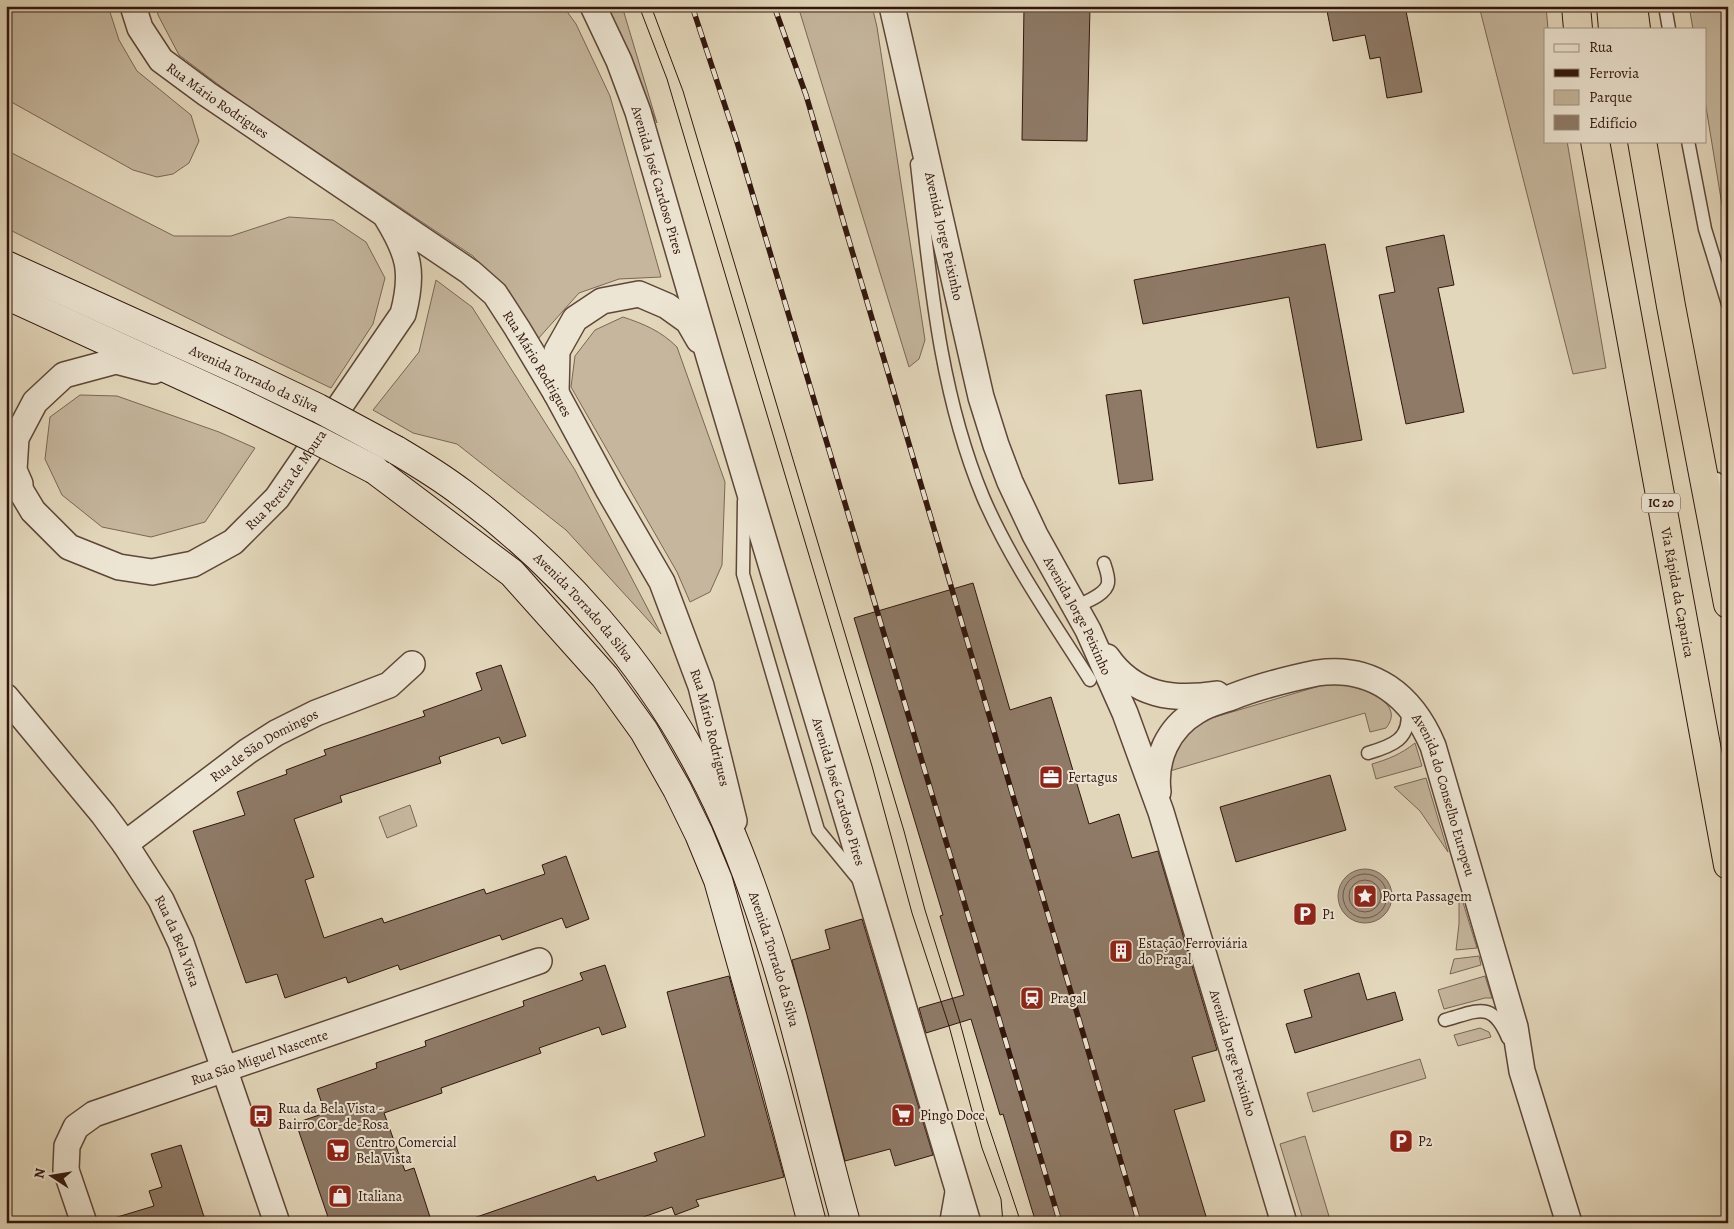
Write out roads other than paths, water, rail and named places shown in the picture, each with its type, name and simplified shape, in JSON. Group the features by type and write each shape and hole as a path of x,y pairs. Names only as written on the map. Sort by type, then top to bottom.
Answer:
{"highway":[{"path":"1576,6 1578,28"},
{"path":"1611,6 1613,28"},
{"path":"1633,6 1636,28"},
{"name":"Via Rápida da Caparica","path":"1595,142 1728,865"},
{"path":"1643,143 1671,306 1728,604"}],"main road":[{"name":"Avenida Torrado da Silva","path":"6,265 249,375 318,408 396,450 460,492 492,516 551,569 604,626 644,678 687,744 718,804 745,869 781,978 846,1223"},
{"name":"Avenida Torrado da Silva","path":"6,295 183,378 235,400 375,470 512,573 605,677 644,731 678,789 718,880 812,1223"}],"street":[{"name":"Rua Mário Rodrigues","path":"133,6 140,28 161,60 207,94 470,272 495,294 518,328 556,393 609,491 662,582 701,686 745,869"},
{"name":"Avenida José Cardoso Pires","path":"593,6 619,61 638,112 710,360 968,1223"},
{"name":"Avenida Jorge Peixinho","path":"892,6 981,397 996,445 1010,482 1036,535 1088,630 1125,713 1161,812 1284,1223"},
{"name":"Rua Pereira de Moura","path":"6,466 33,511 69,547 119,567 152,572 193,564 233,542 277,498 403,314 409,289 408,263 401,240 386,215"},
{"name":"Avenida José Cardoso Pires","path":"556,393 557,351 575,319 602,302 639,294 667,306 688,321 710,360"},
{"name":"Rua Pereira de Moura","path":"33,511 14,470 16,438 35,402 64,375 116,362 183,378"},
{"name":"Avenida do Conselho Europeu","path":"1088,630 1112,664 1124,677 1154,693 1181,698 1199,697 1252,689 1304,676 1339,672 1370,678 1382,683 1405,702 1422,723 1433,746 1515,1027 1522,1071 1570,1223"},
{"name":"Rua de São Domingos","path":"125,844 248,751 276,733 316,713 389,685 412,664"},
{"name":"Avenida do Conselho Europeu","path":"1161,812 1157,781 1158,768 1160,758 1170,736 1183,720 1198,710 1252,689"},
{"name":"Rua da Bela Vista","path":"6,697 103,814 162,900 181,943 277,1223"},
{"name":"Rua São Miguel Nascente","path":"84,1223 66,1170 67,1146 76,1127 94,1114 539,961"}],"lane":[{"path":"1665,6 1669,28"},
{"path":"906,67 933,303 952,405 980,488 1002,538 1024,577 1090,680"},
{"path":"1688,142 1705,229 1728,304"},
{"path":"1671,306 1728,520"},
{"path":"1075,607 1103,592 1108,585 1104,563"},
{"path":"1368,753 1388,747 1402,736 1408,719 1405,702"},
{"path":"1445,1020 1476,1011 1492,1014 1500,1022 1522,1071"},
{"path":"946,1223 955,1177"}],"water":[{"path":"1360,869 1370,869 1380,873 1388,881 1392,896 1388,911 1380,919 1370,923 1360,923 1350,919 1342,911 1338,901 1338,891 1342,881 1350,873"}],"tram line":[{"path":"639,6 667,79 872,766 912,913 949,1026 982,1148 1001,1199 1003,1223"},
{"path":"651,6 683,91 904,831 985,1115 1021,1223"}],"railway":[{"path":"692,6 737,142 1060,1223"},
{"path":"774,6 806,95 1139,1223"}],"place":[{"name":"Fertagus","path":"1051,777"},
{"name":"Porta Passagem","path":"1365,896"},
{"name":"P1","path":"1305,914"},
{"name":"Estação Ferroviária do Pragal","path":"1121,951"},
{"name":"Pragal","path":"1032,998"},
{"name":"Pingo Doce","path":"903,1115"},
{"name":"Rua da Bela Vista - Bairro Cor-de-Rosa","path":"261,1116"},
{"name":"P2","path":"1401,1141"},
{"name":"Centro Comercial Bela Vista","path":"338,1150"},
{"name":"Italiana","path":"340,1196"}]}
